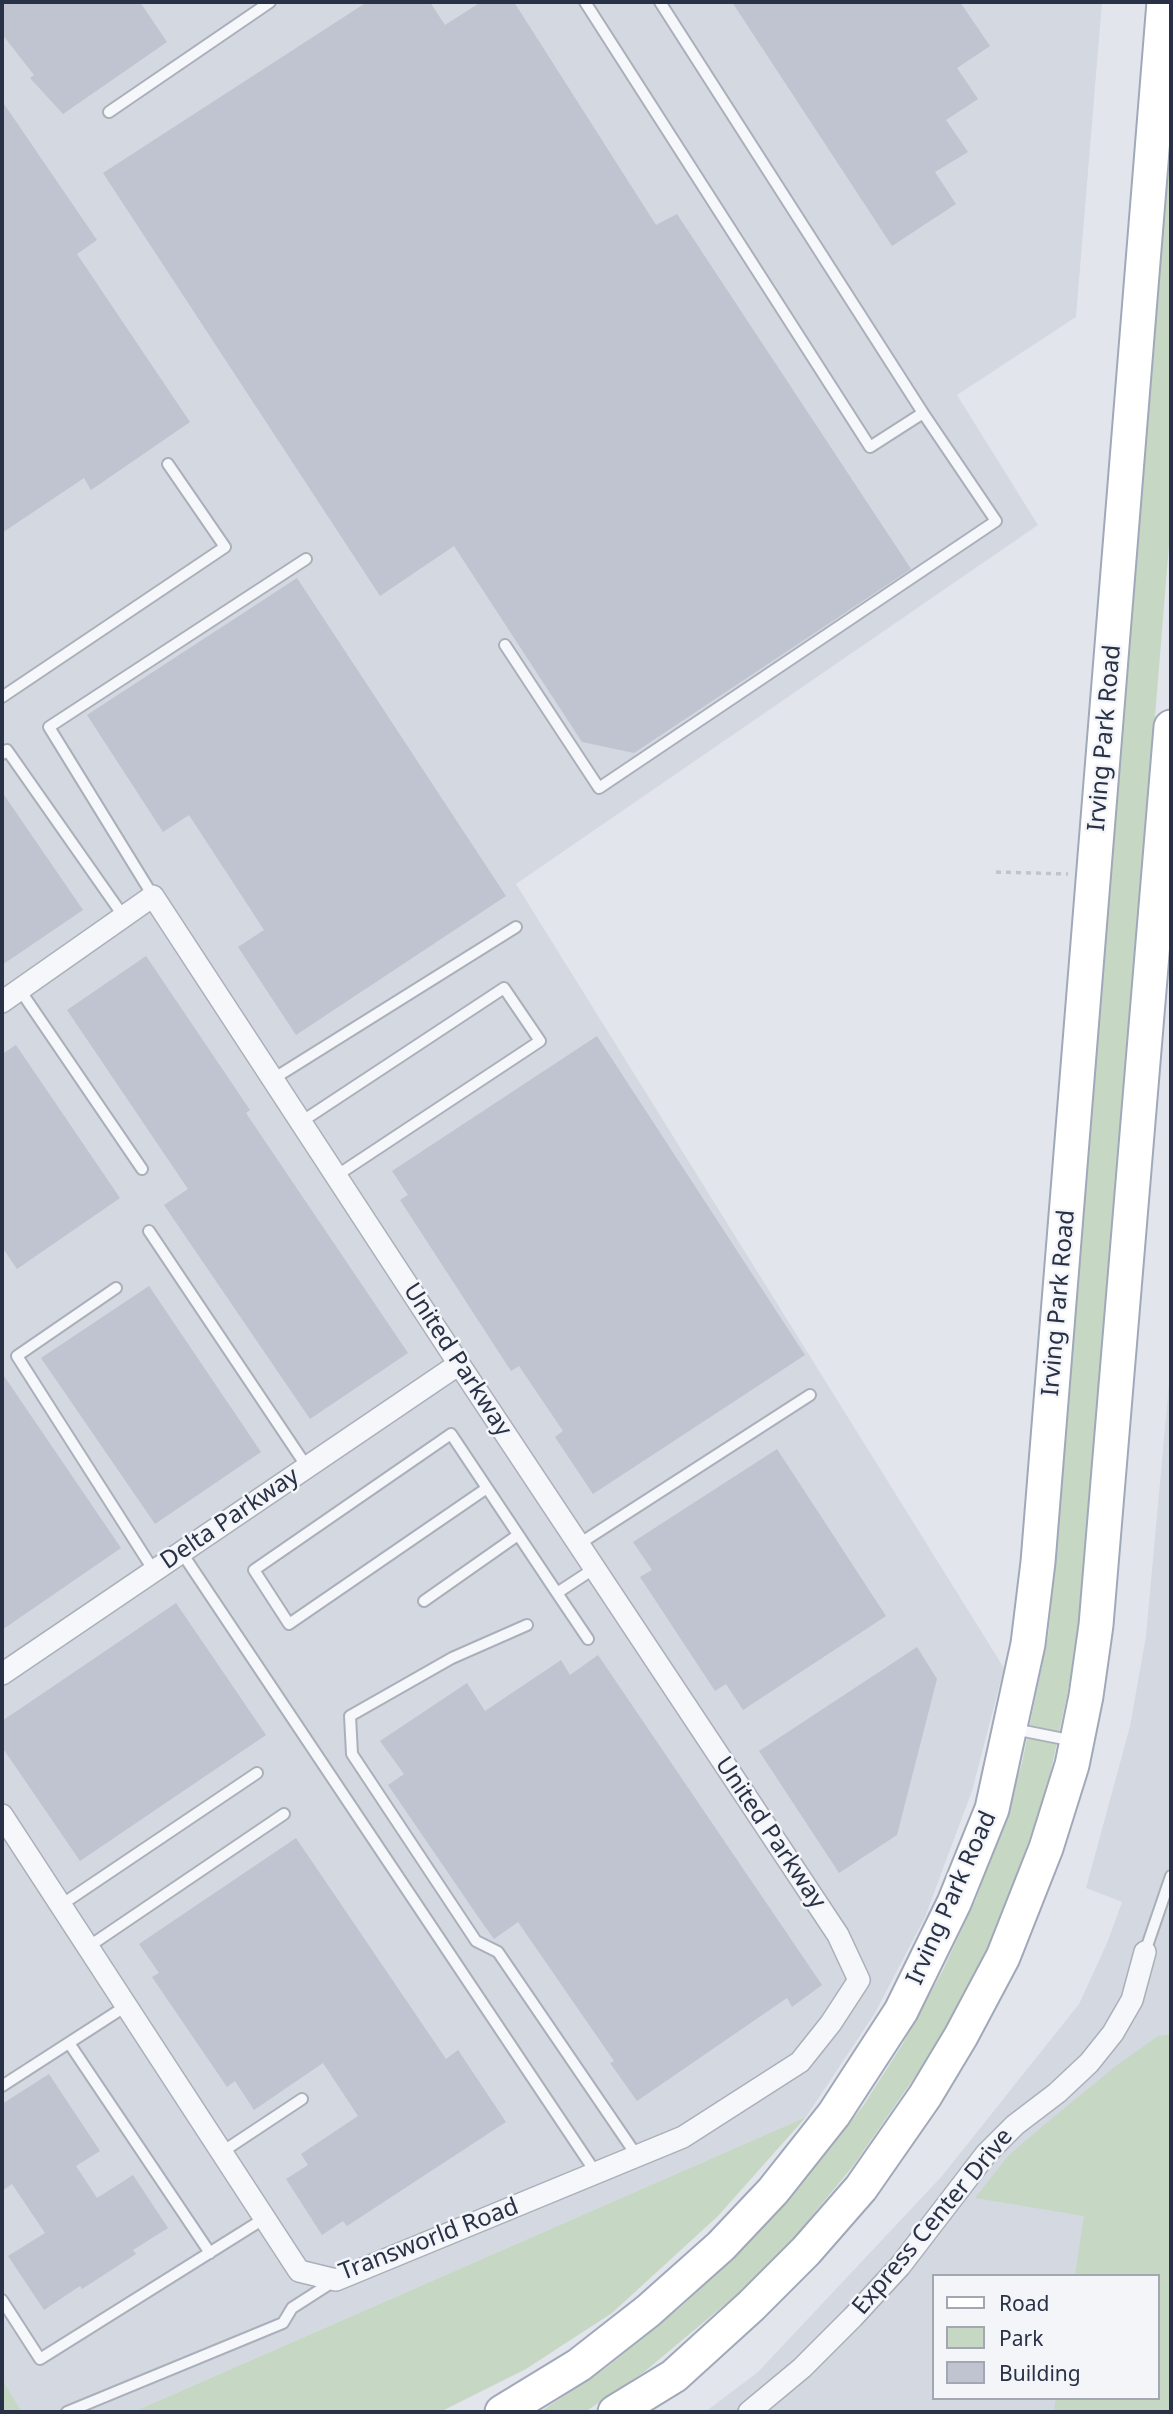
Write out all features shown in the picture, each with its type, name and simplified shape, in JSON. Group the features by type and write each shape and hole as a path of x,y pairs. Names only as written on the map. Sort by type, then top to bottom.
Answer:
{"main road":[{"name":"Irving Park Road","path":"502,2412 579,2365 648,2311 703,2262 773,2191 834,2114 901,2011 954,1903 992,1809 1028,1644 1038,1562 1164,2"},
{"path":"615,2412 674,2376 751,2306 806,2251 861,2188 925,2096 961,2036 1003,1957 1046,1848 1072,1765 1096,1625 1171,726"}],"street":[{"path":"2,1002 153,896"},
{"name":"United Parkway","path":"153,896 459,1364 838,1935 859,1980"},
{"name":"Delta Parkway","path":"2,1674 459,1364"},
{"name":"Transworld Road","path":"2,1815 299,2271 337,2280 683,2137 800,2062 859,1980"},
{"name":"Express Center Drive","path":"749,2412 802,2368 853,2317 900,2266 986,2154 1014,2125 1057,2093 1089,2063 1113,2033 1132,2000 1145,1952"}],"lane":[{"path":"109,112 270,2"},
{"path":"585,2 870,447 923,413"},
{"path":"505,645 599,788 996,522 923,413 660,2"},
{"path":"2,697 225,547 168,464"},
{"path":"153,896 49,727 306,559"},
{"path":"2,754 7,750 124,917"},
{"path":"273,1079 516,927"},
{"path":"301,1122 505,988 540,1041 336,1176"},
{"path":"20,990 142,1169"},
{"path":"149,1231 307,1467"},
{"path":"116,1288 17,1356 154,1571"},
{"path":"579,1544 810,1395"},
{"path":"487,1488 289,1624 254,1570 451,1434 588,1639"},
{"path":"424,1601 518,1535"},
{"path":"182,1553 596,2173"},
{"path":"557,1593 595,1568"},
{"path":"527,1625 452,1658 350,1716 352,1754 476,1941 498,1952 637,2156"},
{"path":"1011,1729 1076,1742"},
{"path":"61,1905 257,1773"},
{"path":"88,1947 284,1814"},
{"path":"1145,1952 1171,1876"},
{"path":"2,2086 126,2006"},
{"path":"69,2043 210,2253"},
{"path":"222,2152 302,2099"},
{"path":"2,2300 40,2360 265,2218"},
{"path":"67,2412 283,2323 292,2308 337,2280"}],"path":[{"path":"996,872 1094,875"}],"shaded area":[{"path":"2,2 1102,2 1076,317 957,395 1038,525 516,884 1004,1668 972,1791 925,1917 875,2013 806,2117 133,2412 22,2412 2,2379"},
{"path":"1171,1362 1171,2412 705,2412 758,2372 942,2176 1079,2004 1107,1943 1122,1902 1086,1888 1130,1726 1146,1636"}],"green space":[{"path":"1171,114 1171,520 1085,1579 1073,1667 1047,1789 1003,1914 981,1964 928,2058 853,2166 792,2240 753,2281 644,2372 585,2412 540,2412 607,2367 683,2305 744,2247 798,2188 863,2106 902,2045 943,1970 976,1899 1022,1763 1048,1636 1057,1550"},
{"path":"1171,2034 1171,2412 1054,2412 1056,2400 1159,2400 1159,2274 1075,2274 1084,2216 975,2198 1008,2156 1116,2066 1158,2036"},
{"path":"806,2117 718,2216 612,2313 526,2369 440,2412 133,2412"},
{"path":"2,2379 22,2412 2,2412"}],"building":[{"path":"2,2 140,2 167,42 63,114 30,78 34,75 2,34"},
{"path":"367,2 430,2 445,25 481,2 514,2 656,225 677,214 911,569 634,753 582,742 454,546 380,596 103,173"},
{"path":"732,2 960,2 990,46 957,68 978,99 946,120 968,152 935,172 956,204 892,246"},
{"path":"2,101 97,240 77,254 190,422 91,490 84,478 2,533"},
{"path":"297,578 506,896 296,1035 238,947 264,930 189,815 163,832 87,715"},
{"path":"2,792 83,910 2,965"},
{"path":"146,956 250,1110 246,1113 408,1353 310,1419 164,1205 188,1189 67,1010"},
{"path":"597,1036 805,1355 593,1494 555,1437 563,1431 519,1366 511,1371 400,1200 408,1195 392,1171"},
{"path":"16,1045 120,1198 17,1269 2,1247 2,1054"},
{"path":"149,1286 261,1452 155,1524 41,1358"},
{"path":"2,1373 121,1548 2,1630"},
{"path":"777,1449 886,1616 743,1710 726,1684 715,1691 640,1577 652,1570 633,1542"},
{"path":"176,1603 266,1735 80,1861 2,1747 2,1721"},
{"path":"917,1647 937,1679 897,1835 839,1873 759,1751"},
{"path":"598,1655 822,1985 792,2007 787,1998 637,2101 610,2063 614,2061 518,1922 494,1939 481,1921 388,1785 404,1774 380,1741 467,1683 485,1711 561,1660 570,1675"},
{"path":"296,1838 446,2059 458,2050 506,2122 347,2226 343,2221 322,2235 286,2179 308,2165 301,2154 358,2116 323,2063 254,2110 235,2081 227,2087 152,1977 159,1973 139,1944"},
{"path":"49,2074 100,2151 76,2166 97,2198 133,2175 168,2228 133,2250 136,2254 44,2310 8,2256 45,2233 12,2184 2,2191 2,2104"}]}
